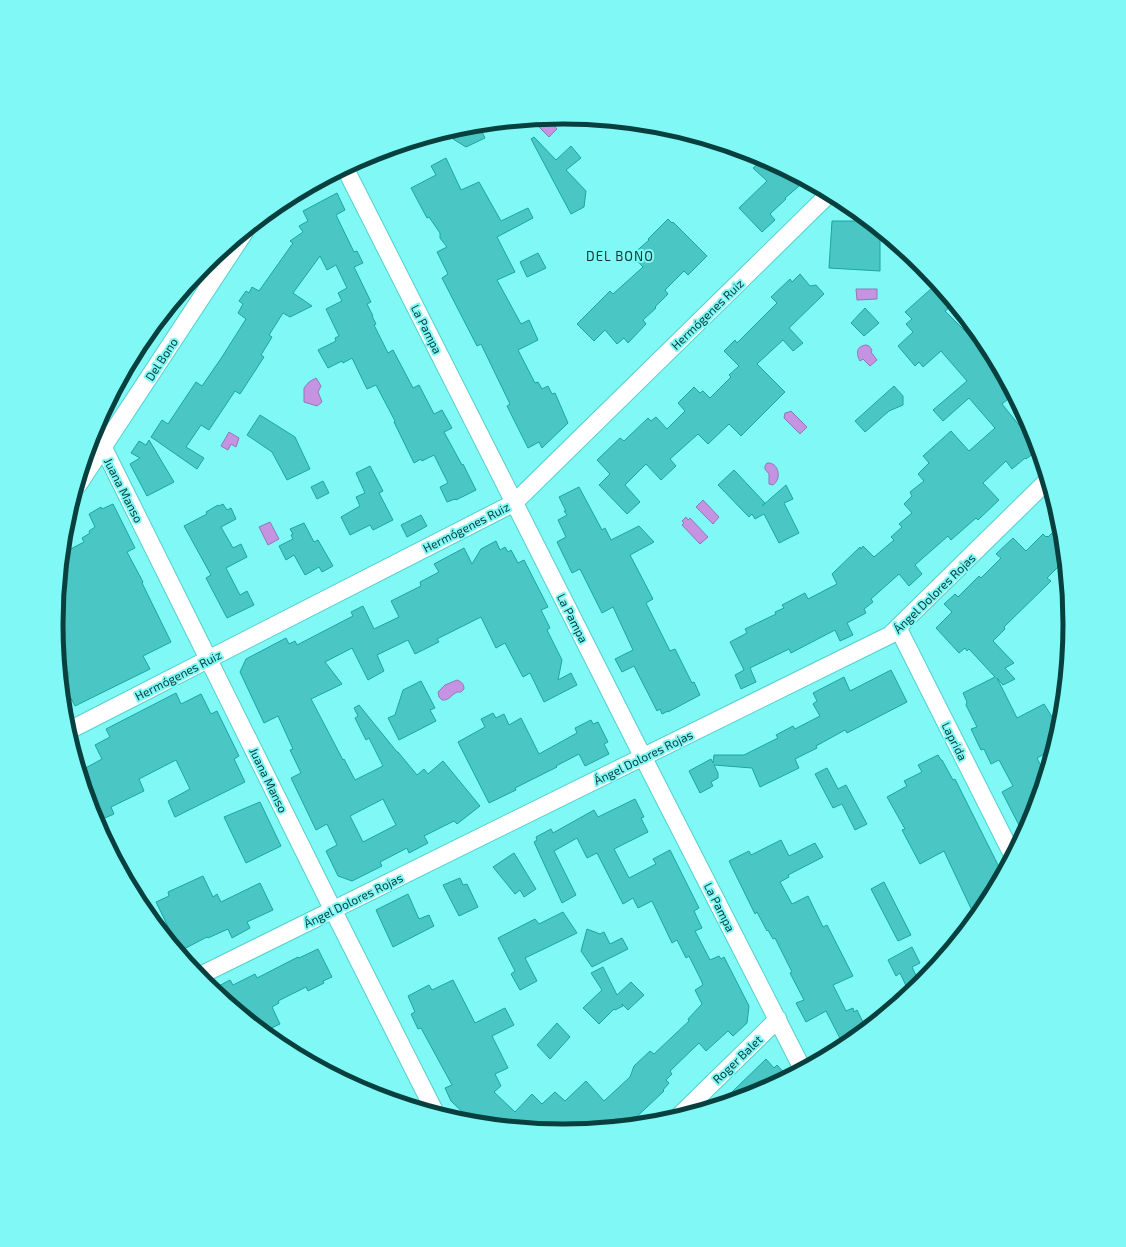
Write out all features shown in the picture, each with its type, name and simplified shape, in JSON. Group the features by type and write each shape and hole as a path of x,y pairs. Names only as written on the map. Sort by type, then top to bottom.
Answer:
{"street":[{"name":"La Pampa","path":"347,173 800,1064"},
{"name":"Hermógenes Ruiz","path":"74,728 514,503 826,198"},
{"name":"Del Bono","path":"88,470 235,246"},
{"name":"Juana Manso","path":"103,447 333,910 433,1106"},
{"name":"Ángel Dolores Rojas","path":"205,973 890,635 1043,485"},
{"name":"Laprida","path":"898,628 1009,848"},
{"name":"Roger Balet","path":"687,1107 778,1020"}],"shaded area":[{"path":"553,124 557,129 549,137 537,125"},
{"path":"856,289 877,289 877,299 857,300"},
{"path":"866,345 872,350 871,352 877,360 870,366 863,359 860,361 858,356 860,347"},
{"path":"316,378 321,386 318,392 322,402 317,406 304,402 304,388 309,382"},
{"path":"791,411 807,427 800,434 784,418 785,413"},
{"path":"229,432 239,438 236,447 231,444 228,450 221,446"},
{"path":"767,463 774,465 778,471 778,479 773,485 769,484 769,474 765,469"},
{"path":"703,500 719,517 713,524 696,507"},
{"path":"686,517 688,520 690,518 708,537 700,544 682,525 684,523 682,521"},
{"path":"270,522 279,539 268,545 259,527"},
{"path":"457,680 462,683 464,689 461,692 455,693 446,700 442,700 439,697 438,692 445,685"}],"building":[{"path":"481,131 485,138 466,147 453,139 465,133"},
{"path":"534,137 556,160 571,146 581,158 566,170 586,191 584,207 571,214 531,139"},
{"path":"446,158 461,190 479,182 501,221 528,208 533,218 497,237 515,272 497,280 521,324 529,320 538,340 518,350 535,383 538,382 542,389 548,386 552,394 555,393 568,423 542,448 539,442 528,448 507,406 510,404 481,344 477,346 442,278 448,274 437,252 447,247 440,238 440,233 429,217 427,218 411,188 436,175 431,166"},
{"path":"758,164 801,184 785,198 786,199 770,214 775,220 762,232 739,208 767,181 753,168"},
{"path":"337,193 345,210 336,215 354,252 357,251 363,263 354,267 371,302 367,304 376,324 374,325 388,353 393,350 413,388 419,385 434,414 442,410 452,428 444,432 476,490 456,500 447,502 440,487 448,483 434,455 414,463 394,422 395,421 376,385 367,389 352,358 328,368 318,350 336,341 335,338 339,336 326,309 342,301 338,293 347,288 336,265 327,270 320,256 293,293 312,306 290,317 283,313 269,335 272,337 261,355 264,357 240,394 235,391 209,430 201,425 186,447 204,458 197,469 151,437 162,420 168,424 196,382 202,386 222,357 246,319 238,313 243,304 239,301 246,291 249,293 252,287 259,291 293,243 290,241 303,232 299,226 308,221 303,211"},
{"path":"668,219 672,223 673,222 707,256 688,275 684,271 665,290 668,294 643,320 646,324 628,343 624,338 617,344 605,330 594,341 577,324 610,291 613,294 643,267 632,255 649,240 648,239"},
{"path":"832,221 859,221 880,238 880,271 829,268"},
{"path":"538,253 546,268 527,277 520,262"},
{"path":"800,274 810,286 816,285 824,294 789,328 803,343 793,351 783,340 757,364 785,392 741,436 729,424 708,444 698,434 670,459 676,466 661,480 646,464 625,485 640,502 627,514 599,485 610,474 597,460 620,438 624,441 648,418 651,421 656,417 667,429 685,411 678,403 694,387 700,393 703,391 710,398 731,377 729,375 739,366 724,351 735,340 737,343 777,303 771,297 790,279 792,282"},
{"path":"932,288 949,308 945,311 980,348 1009,398 1002,404 1019,425 1021,423 1033,454 1026,459 1025,458 1012,469 1006,461 983,483 999,500 978,520 976,518 951,540 948,536 915,565 922,574 909,586 899,574 871,599 873,602 864,609 866,613 847,623 853,635 840,641 835,630 791,653 789,649 750,668 756,682 741,689 735,675 744,670 730,642 747,633 745,629 776,614 775,612 784,608 782,605 805,593 808,599 837,584 832,574 860,547 861,549 863,546 874,557 894,540 891,537 902,527 899,524 912,513 904,504 912,496 910,492 924,481 918,474 929,463 923,456 951,431 969,451 995,428 969,398 943,421 933,410 967,381 941,351 923,367 919,362 915,366 898,346 913,332 906,324 912,319 905,312"},
{"path":"865,308 879,323 864,336 851,323"},
{"path":"894,386 903,396 903,405 889,411 865,432 855,421"},
{"path":"260,415 295,437 310,469 287,480 272,452 247,435"},
{"path":"149,440 174,482 147,496 130,464 140,458 131,453 139,441 146,445"},
{"path":"370,466 383,491 379,493 393,520 373,530 370,525 350,535 341,517 360,506 356,497 365,493 356,473"},
{"path":"734,470 765,503 762,506 786,485 793,499 784,503 799,533 779,543 764,514 755,519 752,514 749,517 718,485"},
{"path":"323,481 329,493 317,499 311,487"},
{"path":"579,487 602,530 605,528 611,540 639,526 654,542 630,555 653,599 646,603 670,651 675,649 692,683 694,682 700,695 668,712 662,714 660,709 657,711 634,666 622,672 615,659 633,650 613,607 602,613 580,569 572,573 557,542 566,537 558,520 567,515 559,497"},
{"path":"113,504 135,548 127,552 171,642 143,656 150,669 75,706 68,692 67,686 69,674 65,667 64,656 64,591 67,558 68,550 84,542 82,538 90,533 89,531 95,527 89,514 101,507 102,509"},
{"path":"223,504 227,510 231,508 236,519 221,527 233,548 241,544 247,557 226,568 240,595 247,591 254,605 227,618 206,578 211,575 184,526 207,514 206,512 218,505"},
{"path":"421,515 427,526 407,537 401,525"},
{"path":"304,523 314,542 318,540 333,566 322,572 319,567 305,575 294,555 286,560 279,546 293,539 291,535 293,534 290,529"},
{"path":"1054,531 1060,565 1047,578 1051,581 1004,627 1005,629 993,641 1014,663 1005,668 1015,679 1003,685 997,678 1017,718 1044,704 1053,719 1050,734 1048,735 1049,738 1046,753 1037,758 1041,767 1020,826 1002,792 1013,786 999,760 991,764 984,749 981,750 971,729 977,727 966,705 967,702 963,693 995,677 969,649 967,651 965,648 959,653 936,628 952,612 944,604 955,594 958,597 979,576 981,578 1001,558 996,554 1013,538 1026,551 1043,534 1048,537"},
{"path":"496,541 500,550 505,547 508,552 511,550 518,563 524,560 548,607 541,610 550,628 547,630 562,660 558,680 571,673 577,685 544,702 530,673 523,677 505,643 496,648 481,617 437,639 439,642 415,654 408,640 377,655 384,671 368,680 352,648 325,662 342,684 311,699 355,780 383,766 369,738 366,740 355,718 358,716 354,708 359,705 417,775 424,769 428,774 443,761 480,806 457,824 454,821 424,836 428,843 409,853 407,848 380,862 382,866 352,881 338,876 326,851 337,845 327,824 316,830 291,778 301,773 290,750 293,749 278,716 264,723 240,672 246,659 286,638 289,644 295,641 297,645 353,616 351,612 363,606 374,629 399,617 391,601 421,586 420,582 439,572 434,564 464,548 472,564 481,549","holes":["383,799 396,825 363,842 350,816"]},
{"path":"891,670 907,702 847,733 845,730 816,746 817,748 795,759 799,768 760,787 752,768 714,765 718,773 718,778 711,782 713,786 700,793 689,771 711,759 713,763 714,755 744,755 778,738 776,735 793,726 795,729 820,716 813,704 817,701 813,693 844,677 850,691"},
{"path":"421,681 435,708 430,710 436,721 399,740 388,718 395,715 403,690"},
{"path":"176,693 181,704 201,694 211,714 217,711 239,756 234,759 245,782 175,817 168,801 190,789 176,760 139,779 144,791 111,807 114,814 103,819 85,768 102,759 95,745 110,737 106,729"},
{"path":"493,713 496,718 504,714 509,725 521,718 539,754 577,733 575,728 591,720 593,724 598,722 608,742 604,744 609,754 585,766 579,754 515,788 516,790 489,803 458,742 485,727 481,719"},
{"path":"938,755 942,760 953,780 955,779 999,868 972,911 944,851 920,864 902,830 905,829 887,797 907,786 904,781 922,772 918,765"},
{"path":"827,768 838,789 846,785 867,824 855,830 842,804 833,808 815,774"},
{"path":"635,799 644,817 641,818 648,832 614,849 629,878 656,864 653,859 670,850 699,908 694,911 702,928 695,931 710,960 719,956 721,959 724,957 749,1006 747,1023 733,1036 728,1031 706,1051 699,1043 670,1071 672,1074 666,1080 669,1083 663,1090 664,1091 636,1118 563,1124 498,1119 464,1114 451,1101 445,1088 452,1085 421,1028 418,1029 411,1014 415,1012 408,996 429,985 432,990 453,980 475,1023 505,1008 514,1025 492,1036 508,1068 495,1074 501,1086 494,1092 515,1112 532,1094 542,1104 555,1092 565,1101 586,1081 604,1101 630,1077 634,1066 650,1051 654,1054 689,1021 688,1019 702,1004 695,990 703,985 701,980 689,956 686,958 677,940 672,943 652,901 638,908 633,898 623,904 597,853 587,858 577,838 554,851 576,895 562,903 534,842 537,840 536,837 551,829 553,833 594,810 598,817"},
{"path":"260,802 281,846 246,863 224,817"},
{"path":"781,840 789,856 815,843 823,857 788,875 789,877 780,882 792,904 808,896 823,927 827,925 853,976 833,985 846,1011 853,1008 854,1012 857,1010 863,1023 841,1039 826,1011 806,1022 796,1003 804,1000 790,973 792,972 775,938 773,939 768,930 767,931 757,912 755,914 729,861 749,851 751,855"},
{"path":"514,853 536,889 524,897 520,890 515,894 493,867"},
{"path":"203,876 213,897 217,894 221,902 260,883 273,910 247,922 250,928 232,938 228,929 208,938 207,937 184,949 173,936 156,902 169,896 168,892"},
{"path":"460,878 463,885 467,884 478,907 459,916 443,885"},
{"path":"884,882 911,935 898,941 871,889"},
{"path":"408,894 419,919 429,915 434,926 393,947 376,910"},
{"path":"563,912 577,933 525,958 537,981 520,990 511,974 515,971 498,938 535,919 539,924"},
{"path":"587,929 600,934 604,932 610,944 622,938 628,949 592,967 581,951"},
{"path":"912,947 920,963 912,967 917,977 906,987 900,973 896,976 888,960"},
{"path":"318,949 332,977 308,991 306,987 278,1001 279,1003 272,1007 280,1024 271,1028 219,986 230,980 233,985 255,974 257,978 298,957 299,958"},
{"path":"603,967 617,995 631,982 644,995 628,1010 622,1004 623,1006 615,1010 614,1009 599,1024 583,1008 602,990 591,973"},
{"path":"557,1023 570,1037 550,1059 537,1045"},
{"path":"766,1059 774,1068 777,1065 784,1072 733,1093 732,1092"}],"district":[{"name":"DEL BONO","path":"620,256"}]}
